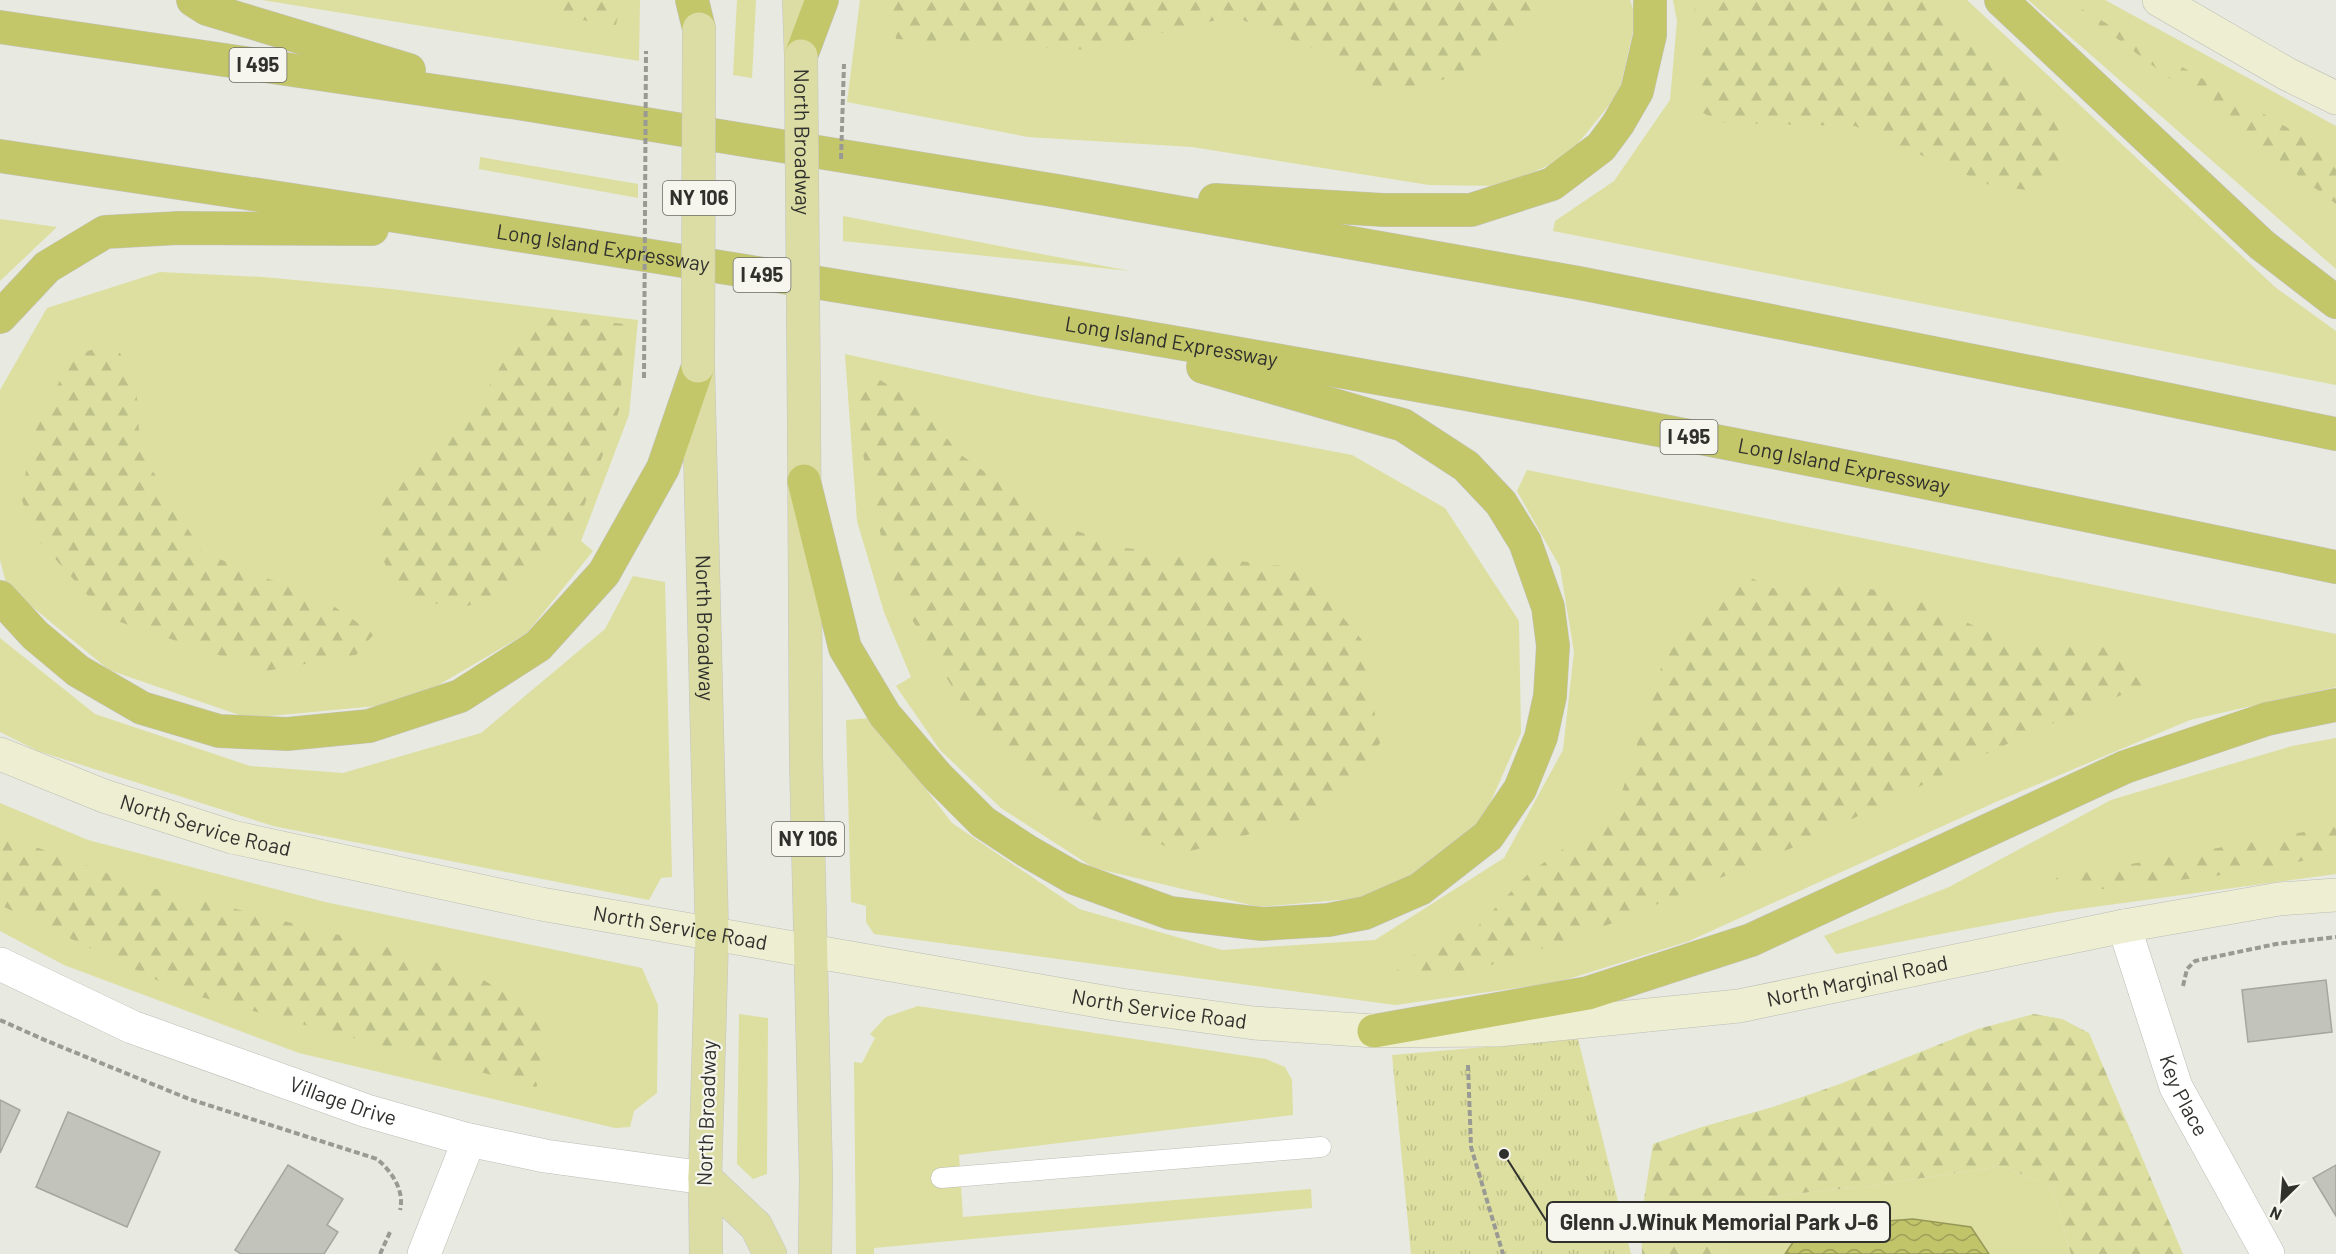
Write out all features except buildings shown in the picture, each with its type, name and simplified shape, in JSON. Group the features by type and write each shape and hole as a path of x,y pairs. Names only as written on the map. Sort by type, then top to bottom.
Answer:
{"highway":[{"path":"193,0 207,9 517,103"},
{"path":"801,56 822,0"},
{"path":"1058,191 1384,210 1471,210 1481,207 1552,184 1601,147 1618,124 1637,91 1650,34 1650,0"},
{"path":"2001,0 2262,245 2336,302"},
{"name":"I 495","path":"0,27 517,103 1058,191 1579,283 2336,434"},
{"name":"Long Island Expressway","path":"0,156 485,230 1040,319 1544,408 2086,514 2336,567"},
{"path":"0,316 46,267 105,232 178,228 485,230"},
{"path":"804,481 845,648 885,715 938,777 983,822 1074,878 1170,913 1262,924 1328,920 1365,913 1420,889 1488,836 1520,789 1540,737 1550,696 1553,646 1548,607 1525,542 1500,503 1466,466 1403,425 1040,319"},
{"path":"0,597 35,635 78,671 142,708 219,731 287,734 369,726 460,696 538,646 604,573 663,468 698,366"},
{"path":"1374,1031 1588,993 1752,940 2126,767 2267,719 2336,705"}],"main road":[{"name":"North Broadway","path":"799,0 810,951 816,1177 815,1254"},
{"path":"2159,0 2287,74 2336,98"},
{"name":"North Broadway","path":"698,10 698,366 712,935 705,1178 706,1254"},
{"name":"North Service Road","path":"0,754 104,796 232,837 541,904 1121,1005 1254,1023 1374,1031"},
{"name":"North Marginal Road","path":"1374,1031 1498,1030 1738,1006 2124,926 2279,899 2336,894"},
{"path":"705,1178 756,1226 770,1254"}],"street":[{"name":"Key Place","path":"2124,926 2175,1087 2268,1254"},
{"name":"Village Drive","path":"0,964 132,1026 367,1111 469,1140 545,1156 705,1178"},
{"path":"424,1254 469,1140"}],"lane":[{"path":"941,1178 1321,1146"}],"path":[{"path":"644,378 646,51"},
{"path":"2185,993 2183,984 2187,969 2195,961 2276,944 2336,937"},
{"path":"0,1020 189,1099 377,1159 388,1168 399,1188 401,1206 399,1213"},
{"path":"1467,1031 1471,1147 1503,1254"},
{"path":"380,1254 392,1229"}],"green space":[{"path":"262,0 640,0 639,61"},
{"path":"544,0 621,0 616,25 575,19"},
{"path":"737,0 756,0 752,78 733,75"},
{"path":"860,0 1630,0 1636,18 1619,93 1567,157 1502,186 1429,185 1192,147 1028,137 847,102"},
{"path":"888,0 1532,0 1536,11 1457,76 1385,94 1325,53 1233,16 1091,50 896,39"},
{"path":"1673,0 1967,0 2275,287 2336,331 2336,385 1553,231 1555,221 1614,181 1670,100 1677,21"},
{"path":"1693,0 1938,0 2055,112 2065,167 2037,191 1992,186 1855,126 1724,123 1701,112 1702,53"},
{"path":"2028,0 2105,0 2336,126 2336,269"},
{"path":"2066,0 2307,139 2336,151 2336,204"},
{"path":"480,157 638,184 638,198 479,169"},
{"path":"843,216 1130,271 843,241"},
{"path":"0,219 57,227 0,281"},
{"path":"160,272 263,277 391,289 638,320 629,415 581,541 593,551 527,633 408,703 248,718 109,670 7,586 0,560 0,390 47,308"},
{"path":"532,313 624,324 620,408 580,517 514,591 464,607 422,602 388,571 375,539 375,505 482,398"},
{"path":"101,346 120,353 136,383 140,450 202,552 329,603 374,634 356,655 266,671 108,618 32,533 22,500 30,442 65,370 81,354"},
{"path":"845,354 1038,396 1352,455 1445,508 1519,621 1521,733 1481,824 1386,896 1259,907 1094,868 1001,808 940,750 896,686 911,677 884,612 857,521"},
{"path":"880,380 925,407 957,452 1057,524 1125,548 1301,568 1362,640 1380,743 1324,813 1184,853 1058,806 967,712 892,586 857,427 859,394"},
{"path":"1527,470 2336,634 2336,687 2190,720 1998,801 1689,941 1559,982 1395,1005 874,934 866,922 866,906 851,902 846,720 871,718 952,823 1079,909 1222,950 1375,940 1504,858 1563,750 1574,652 1560,567 1517,491"},
{"path":"1740,573 1780,591 1840,581 1925,603 2009,642 2115,648 2143,686 2032,732 1794,847 1584,935 1469,972 1393,974 1422,948 1478,926 1528,874 1616,811 1671,636"},
{"path":"633,576 665,582 672,877 661,878 649,900 273,826 38,751 0,732 0,638 95,714 250,766 343,773 481,733 605,629"},
{"path":"2336,738 2336,874 2057,912 1836,954 1824,936 1949,887 2111,800 2292,746"},
{"path":"0,803 88,840 325,902 642,968 658,1005 657,1093 634,1111 630,1127 615,1128 299,1053 64,965 0,931"},
{"path":"2336,826 2336,853 2264,870 2078,892 2055,878"},
{"path":"0,834 140,885 395,949 479,977 537,1014 552,1060 536,1087 182,992 0,905"},
{"path":"918,1006 1266,1059 1285,1067 1292,1080 1293,1115 959,1155 963,1217 1311,1189 1312,1208 874,1248 874,1254 856,1254 854,1062 862,1063 875,1038 870,1034 886,1017"},
{"path":"739,1014 768,1018 767,1174 753,1179 737,1164"},
{"path":"2034,1014 2062,1019 2089,1033 2183,1254 2071,1254 2052,1187 2002,1166 1870,1186 1755,1198 1723,1254 1642,1254 1641,1218 1653,1144 1840,1084 1978,1029"},
{"path":"1578,1039 1631,1254 1411,1254 1392,1055"},
{"path":"2002,1166 2052,1187 2071,1254 1723,1254 1755,1198 1870,1186"}],"water":[{"path":"1913,1219 1971,1227 1989,1254 1785,1254 1796,1238 1847,1224"}],"place":[{"name":"Glenn J.Winuk Memorial Park J-6","path":"1504,1154"}]}
